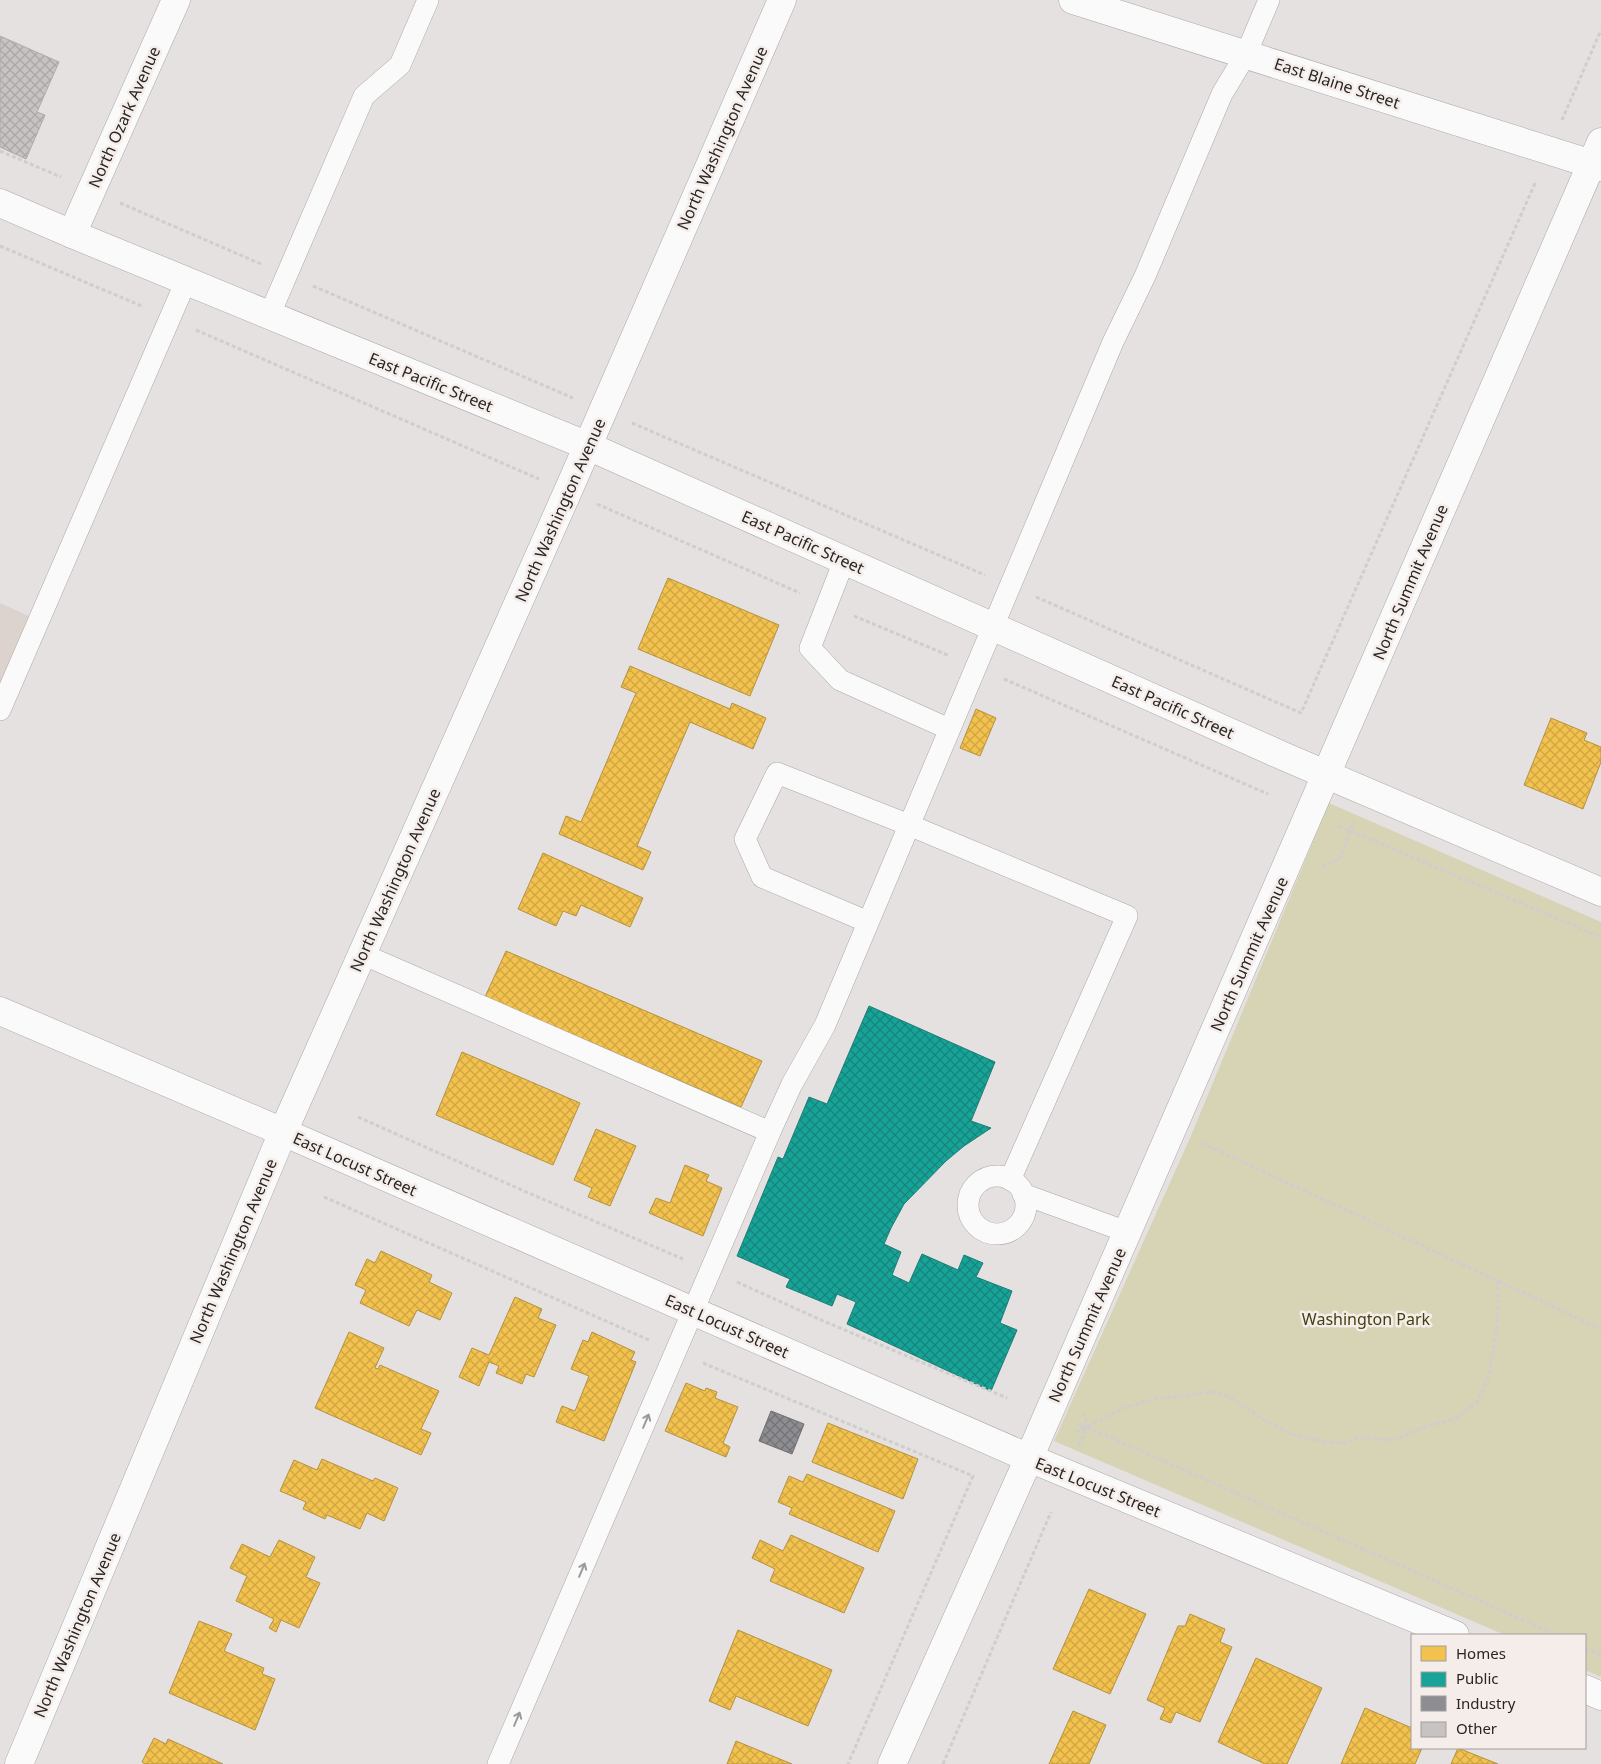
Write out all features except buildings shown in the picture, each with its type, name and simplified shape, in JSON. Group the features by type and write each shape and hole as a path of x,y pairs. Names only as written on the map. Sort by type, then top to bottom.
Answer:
{"street":[{"name":"North Ozark Avenue","path":"72,234 176,0"},
{"name":"North Washington Avenue","path":"19,1764 283,1132 588,446 782,0"},
{"name":"East Blaine Street","path":"1073,0 1549,150 1598,158"},
{"name":"North Summit Avenue","path":"892,1764 1029,1458 1326,775 1598,158"},
{"name":"East Pacific Street","path":"0,203 269,316 588,446 1326,775 1601,892"},
{"name":"East Locust Street","path":"0,1011 283,1132 1029,1458 1454,1634"},
{"path":"1586,1689 1601,1696"}],"lane":[{"path":"269,316 364,96 400,65 428,0"},
{"path":"498,1764 770,1132 792,1084 825,1025 1113,342 1145,276 1222,94 1246,54 1269,0"},
{"path":"0,710 186,281"},
{"path":"844,561 810,648 840,680 949,729"},
{"path":"868,922 762,877 745,839 777,773 909,825 1126,916 1016,1187 1127,1232"},
{"path":"362,954 770,1132"}],"path":[{"path":"657,434 1301,713 1601,30"},
{"path":"0,151 544,385"},
{"path":"0,246 509,466"},
{"path":"622,516 1268,794"},
{"path":"1336,825 1601,937"},
{"path":"1196,1140 1601,1329"},
{"path":"1071,1434 1126,1407 1154,1399 1214,1392 1232,1398 1267,1422 1296,1436 1327,1442 1342,1443 1357,1438 1394,1440 1429,1425 1455,1419 1477,1402 1489,1376 1498,1329 1498,1281"},
{"path":"1077,1450 1087,1427"},
{"path":"1087,1427 1555,1634"},
{"path":"848,1764 973,1476"},
{"path":"942,1764 1051,1512"},
{"path":"1586,1648 1601,1655"}],"shaded area":[{"path":"0,603 29,616 0,683"}],"green space":[{"name":"Washington Park","path":"1329,803 1601,922 1601,1677 1586,1670 1586,1634 1503,1634 1054,1441 1190,1138"}]}
